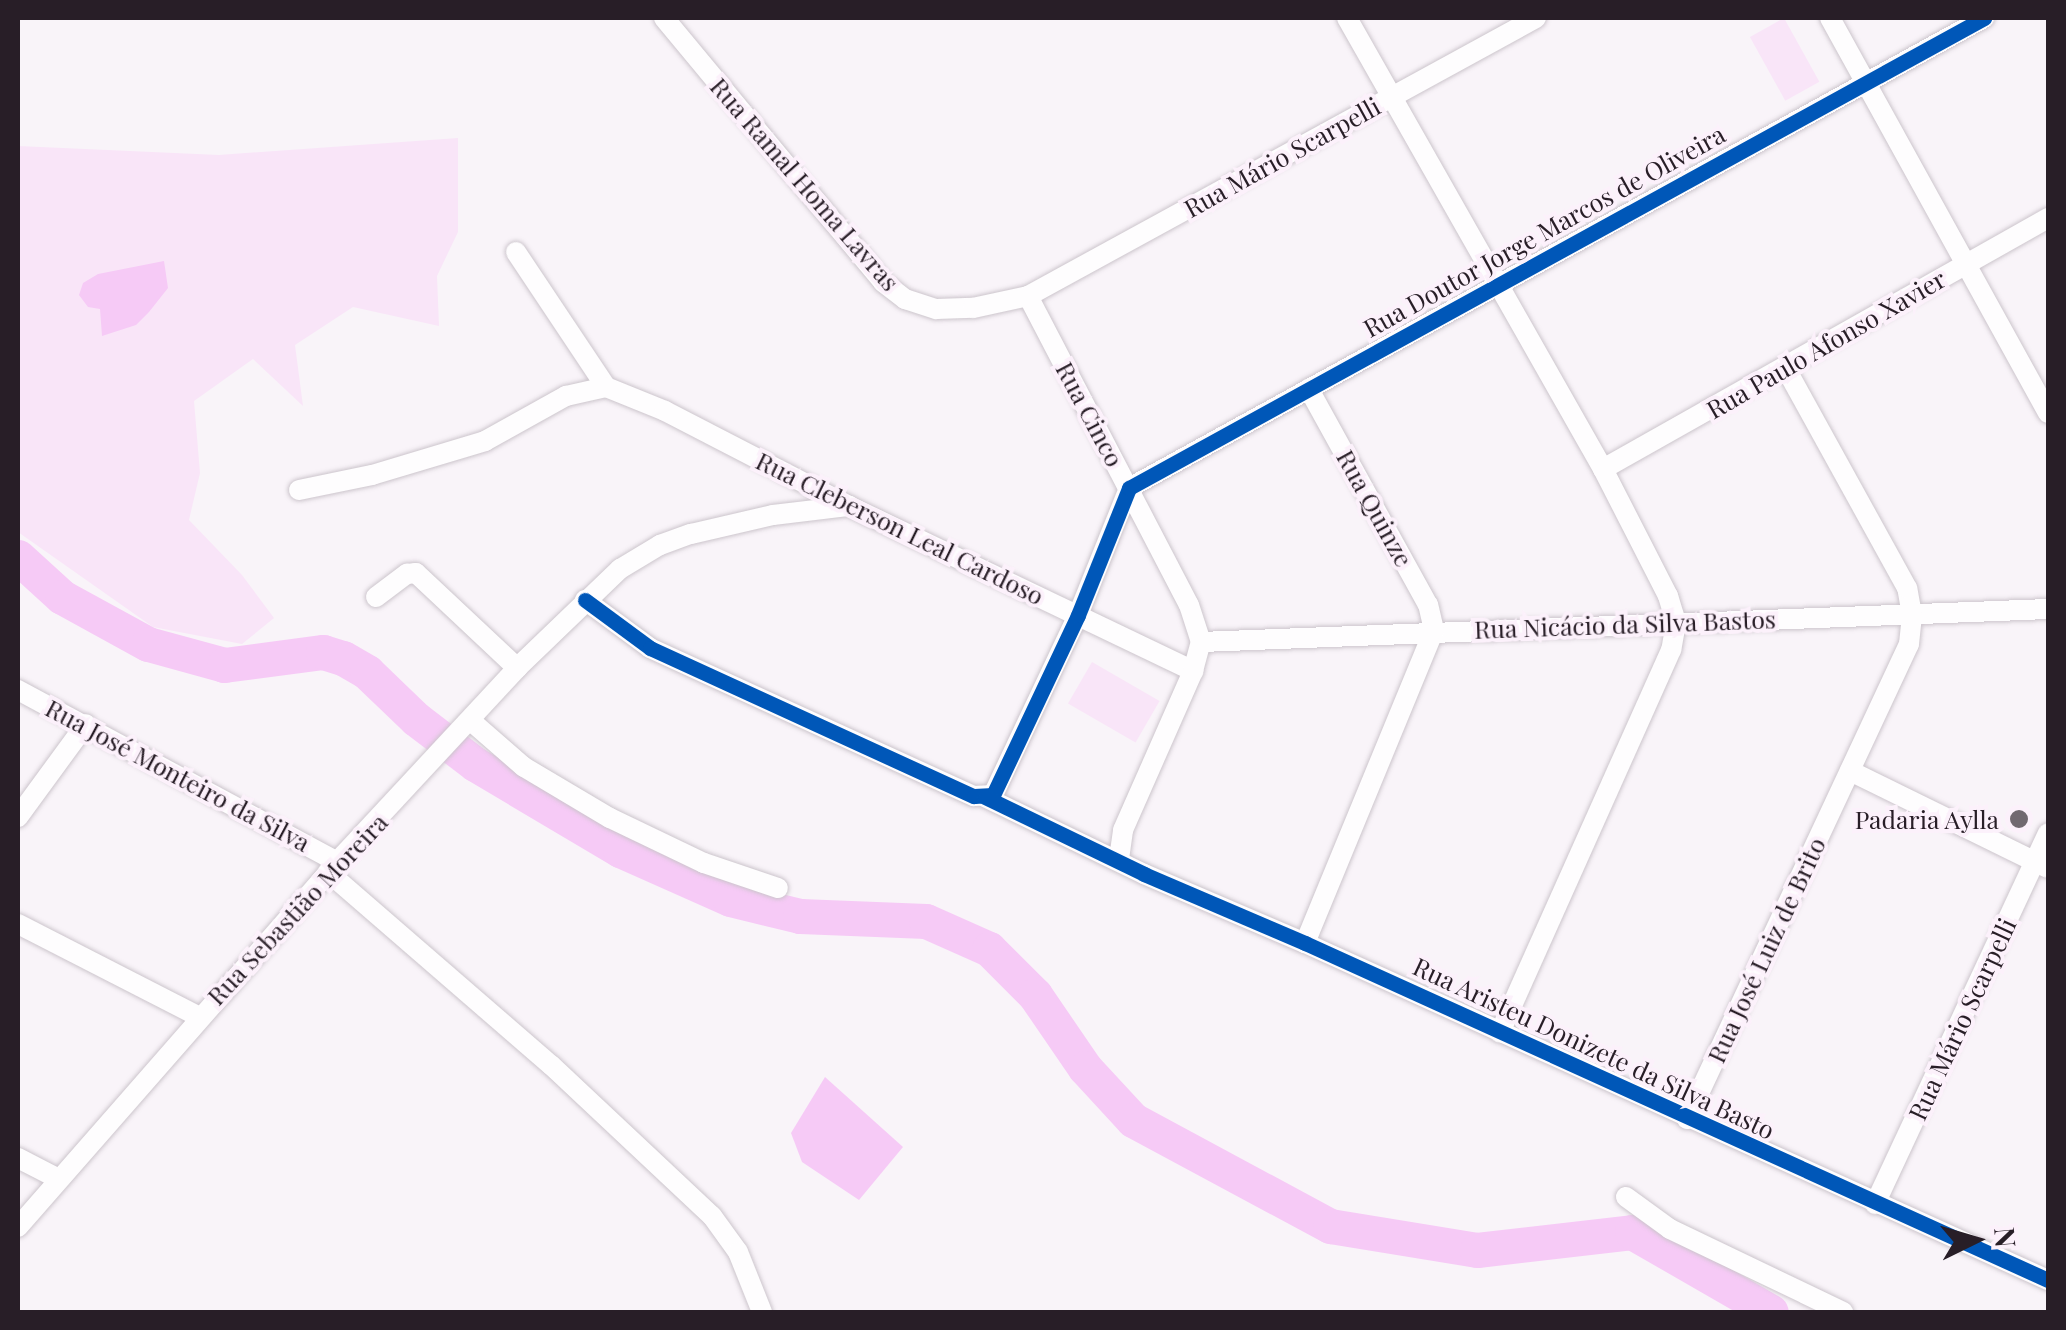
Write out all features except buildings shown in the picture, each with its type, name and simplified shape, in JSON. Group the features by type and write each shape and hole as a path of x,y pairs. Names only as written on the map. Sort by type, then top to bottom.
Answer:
{"street":[{"name":"Rua Ramal Homa Lavras","path":"664,18 882,282 905,299 936,308 972,308 1028,296"},
{"path":"1347,18 1603,469 1668,596 1676,623 1671,650 1500,1032"},
{"name":"Rua Mário Scarpelli","path":"1028,296 1536,18"},
{"path":"1830,18 2048,413"},
{"name":"Rua Doutor Jorge Marcos de Oliveira","path":"1129,488 1984,18"},
{"name":"Rua Paulo Afonso Xavier","path":"1603,469 2048,218"},
{"path":"299,490 372,476 485,441 566,396 606,387 516,252"},
{"name":"Rua Cinco","path":"1028,296 1189,605 1201,642"},
{"path":"1786,369 1908,588 1912,615"},
{"name":"Rua Cleberson Leal Cardoso","path":"606,387 664,411 849,506 1194,671"},
{"name":"Rua Quinze","path":"1309,389 1428,605 1434,630"},
{"path":"993,793 1078,616 1129,488"},
{"name":"Rua Sebastião Moreira","path":"18,1227 198,1016 333,867 517,668 620,569 660,545 757,518 849,506"},
{"path":"376,597 407,574 416,573 517,668"},
{"name":"Rua Aristeu Donizete da Silva Basto","path":"585,600 650,648 993,793 1144,874 1305,942 1687,1120 2048,1280"},
{"name":"Rua Nicácio da Silva Bastos","path":"1201,642 2048,609"},
{"name":"Rua José Luiz de Brito","path":"1687,1120 1909,644 1912,615"},
{"path":"1305,942 1434,630"},
{"path":"1119,859 1124,830 1194,671 1201,642"},
{"name":"Rua José Monteiro da Silva","path":"18,690 86,724 333,867 712,1216 738,1252 762,1312"},
{"path":"18,817 86,724"},
{"path":"464,728 610,818 704,863 778,888"},
{"path":"1850,771 2042,865"},
{"name":"Rua Mário Scarpelli","path":"1875,1204 2042,865 2048,833"},
{"path":"18,924 198,1016"},
{"path":"18,1158 57,1178"},
{"path":"1626,1197 1670,1228 1844,1312"}],"shaded area":[{"path":"1784,18 1819,82 1785,101 1750,37"},
{"path":"458,138 458,232 437,276 439,326 353,307 295,345 303,406 253,359 194,401 200,473 189,520 242,575 274,618 242,644 153,627 18,532 18,146 219,155"},
{"path":"164,261 168,288 149,312 136,325 102,336 100,309 88,307 79,295 83,283 98,274"},
{"path":"1092,662 1160,701 1136,743 1068,704"},
{"path":"825,1077 903,1147 859,1200 802,1162 791,1133"}],"waterway":[{"path":"18,557 62,597 148,644 224,665 323,652 343,658 367,672 416,719 475,764 620,850 730,899 800,916 926,921 989,949 1035,995 1085,1068 1133,1120 1330,1226 1477,1250 1632,1232 1771,1312"}],"cycle path":[{"path":"585,600 650,648 974,796 993,795 1078,615 1129,488 1984,18"},
{"path":"985,797 1144,874 1305,943 2048,1280"}],"place":[{"name":"Padaria Aylla","path":"2019,819"}]}
